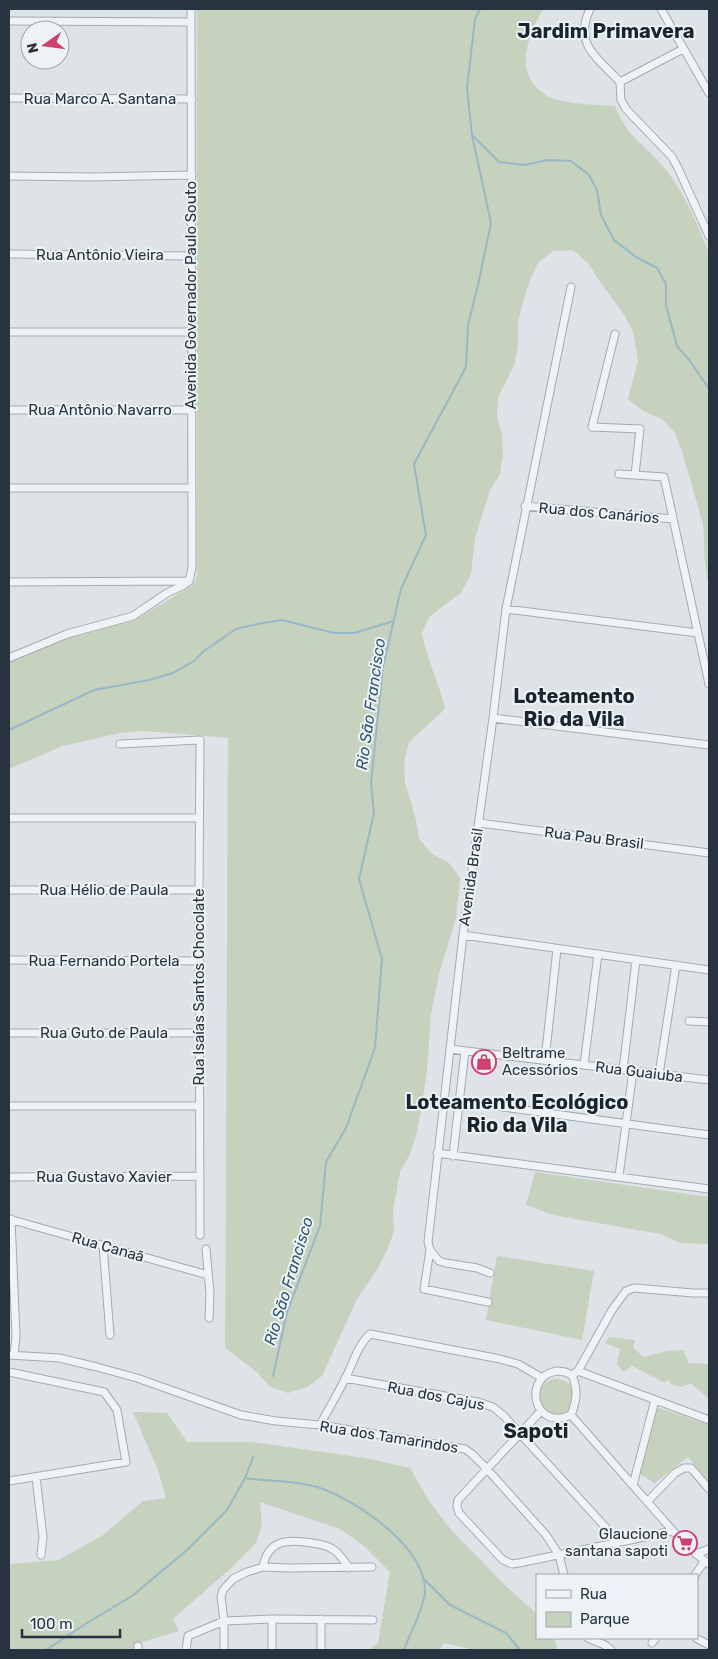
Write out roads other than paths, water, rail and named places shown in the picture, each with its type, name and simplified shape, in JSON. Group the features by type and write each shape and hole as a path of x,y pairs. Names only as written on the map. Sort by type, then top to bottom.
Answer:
{"street":[{"name":"Avenida Governador Paulo Souto","path":"189,581 192,568 191,9"},
{"path":"590,9 583,34 586,43 620,82 621,100 626,109 672,157 709,236"},
{"path":"661,9 709,93"},
{"path":"9,21 191,22"},
{"path":"620,82 683,49"},
{"name":"Rua Marco A. Santana","path":"9,98 192,99"},
{"path":"9,176 192,175"},
{"name":"Rua Antônio Vieira","path":"9,254 190,256"},
{"name":"Avenida Brasil","path":"488,1302 424,1289 430,1250 428,1242 437,1153 506,609 570,287"},
{"path":"9,332 192,332"},
{"path":"615,334 592,427 640,430 635,475"},
{"name":"Rua Antônio Navarro","path":"9,410 191,410"},
{"path":"619,474 664,477 709,684"},
{"path":"9,488 191,488"},
{"name":"Rua dos Canários","path":"525,506 674,520"},
{"path":"9,582 189,581"},
{"path":"9,658 68,634 133,616 189,581"},
{"path":"506,609 698,633"},
{"path":"493,718 709,745"},
{"name":"Rua Isaías Santos Chocolate","path":"120,744 200,740 200,1235"},
{"path":"9,818 199,818"},
{"name":"Rua Pau Brasil","path":"479,823 709,852"},
{"name":"Rua Hélio de Paula","path":"9,890 199,890"},
{"path":"464,935 709,970"},
{"path":"545,1060 557,949"},
{"path":"584,1065 598,954"},
{"name":"Rua Fernando Portela","path":"9,960 200,961"},
{"path":"622,1070 636,960"},
{"path":"660,1074 676,965"},
{"path":"688,1021 709,1022"},
{"name":"Rua Guto de Paula","path":"9,1033 199,1033"},
{"name":"Rua Guaiuba","path":"450,1049 709,1080"},
{"path":"454,1156 465,1051"},
{"path":"618,1176 633,1071"},
{"path":"459,1101 709,1135"},
{"path":"9,1106 199,1106"},
{"path":"437,1153 709,1189"},
{"name":"Rua Gustavo Xavier","path":"9,1177 199,1176"},
{"path":"10,1219 16,1336 11,1355"},
{"name":"Rua Canaã","path":"10,1219 208,1275"},
{"path":"103,1245 110,1335"},
{"path":"206,1249 210,1293 208,1318"},
{"path":"430,1250 439,1261 477,1268 490,1273"},
{"path":"571,1415 576,1404 577,1394 575,1373 626,1290 634,1288 709,1293"},
{"path":"320,1425 364,1340 370,1334 518,1364 542,1378"},
{"name":"Rua dos Tamarindos","path":"11,1355 59,1358 97,1367 137,1378 241,1415 276,1422 320,1425 465,1449 487,1469 546,1535 559,1555 564,1574"},
{"path":"9,1372 104,1392 117,1410 126,1462 9,1481"},
{"path":"571,1415 556,1419 548,1417 541,1411 536,1393 538,1383 550,1372 575,1373 709,1420"},
{"name":"Rua dos Cajus","path":"345,1378 478,1402 493,1407 521,1433 619,1542"},
{"path":"633,1485 655,1400"},
{"path":"541,1411 458,1500 460,1513 498,1556 507,1563 512,1564 673,1531"},
{"path":"571,1415 673,1531 707,1563 695,1574"},
{"path":"648,1501 675,1473 684,1468 692,1468 709,1489"},
{"path":"36,1477 43,1537 40,1555"},
{"path":"263,1566 264,1559 271,1548 289,1541 324,1545 333,1549 349,1568"},
{"path":"696,1554 709,1548"},
{"path":"224,1650 224,1621 221,1597 222,1590 233,1579 263,1566 288,1568 372,1567"},
{"path":"272,1619 272,1650"},
{"path":"186,1650 188,1636 224,1621 272,1619 373,1620"},
{"path":"321,1619 322,1650"},
{"path":"590,1639 605,1645 611,1650"},
{"path":"698,1639 709,1645"}],"waterway":[{"name":"Rio São Francisco","path":"273,1376 287,1312 320,1226 326,1162 346,1128 375,1048 382,959 359,879 374,813 371,783 383,667 401,589 426,535 414,464 466,367 468,325 491,223 472,135 467,88 475,19 480,9"},
{"path":"473,136 499,162 524,165 548,160 571,161 589,175 597,190 601,215 614,240 636,257 657,268 666,284 666,305 677,346 709,389"},
{"path":"9,730 94,690 149,680 173,673 194,661 204,651 236,629 282,620 334,633 354,633 394,621"},
{"name":"Rio São Francisco","path":"46,1650 132,1596 187,1550 227,1510 245,1478 253,1457"},
{"path":"245,1478 311,1485 336,1494 388,1528 403,1543 415,1559 423,1576 425,1593 419,1614 404,1650"},
{"path":"424,1579 450,1605 506,1633 520,1650"}],"place":[{"name":"Beltrame Acessórios","path":"484,1062"},
{"name":"Glaucione santana sapoti","path":"685,1543"}],"district":[{"name":"Jardim Primavera","path":"606,31"},
{"name":"Loteamento Rio da Vila","path":"574,708"},
{"name":"Loteamento Ecológico Rio da Vila","path":"517,1114"},
{"name":"Sapoti","path":"536,1431"}]}
